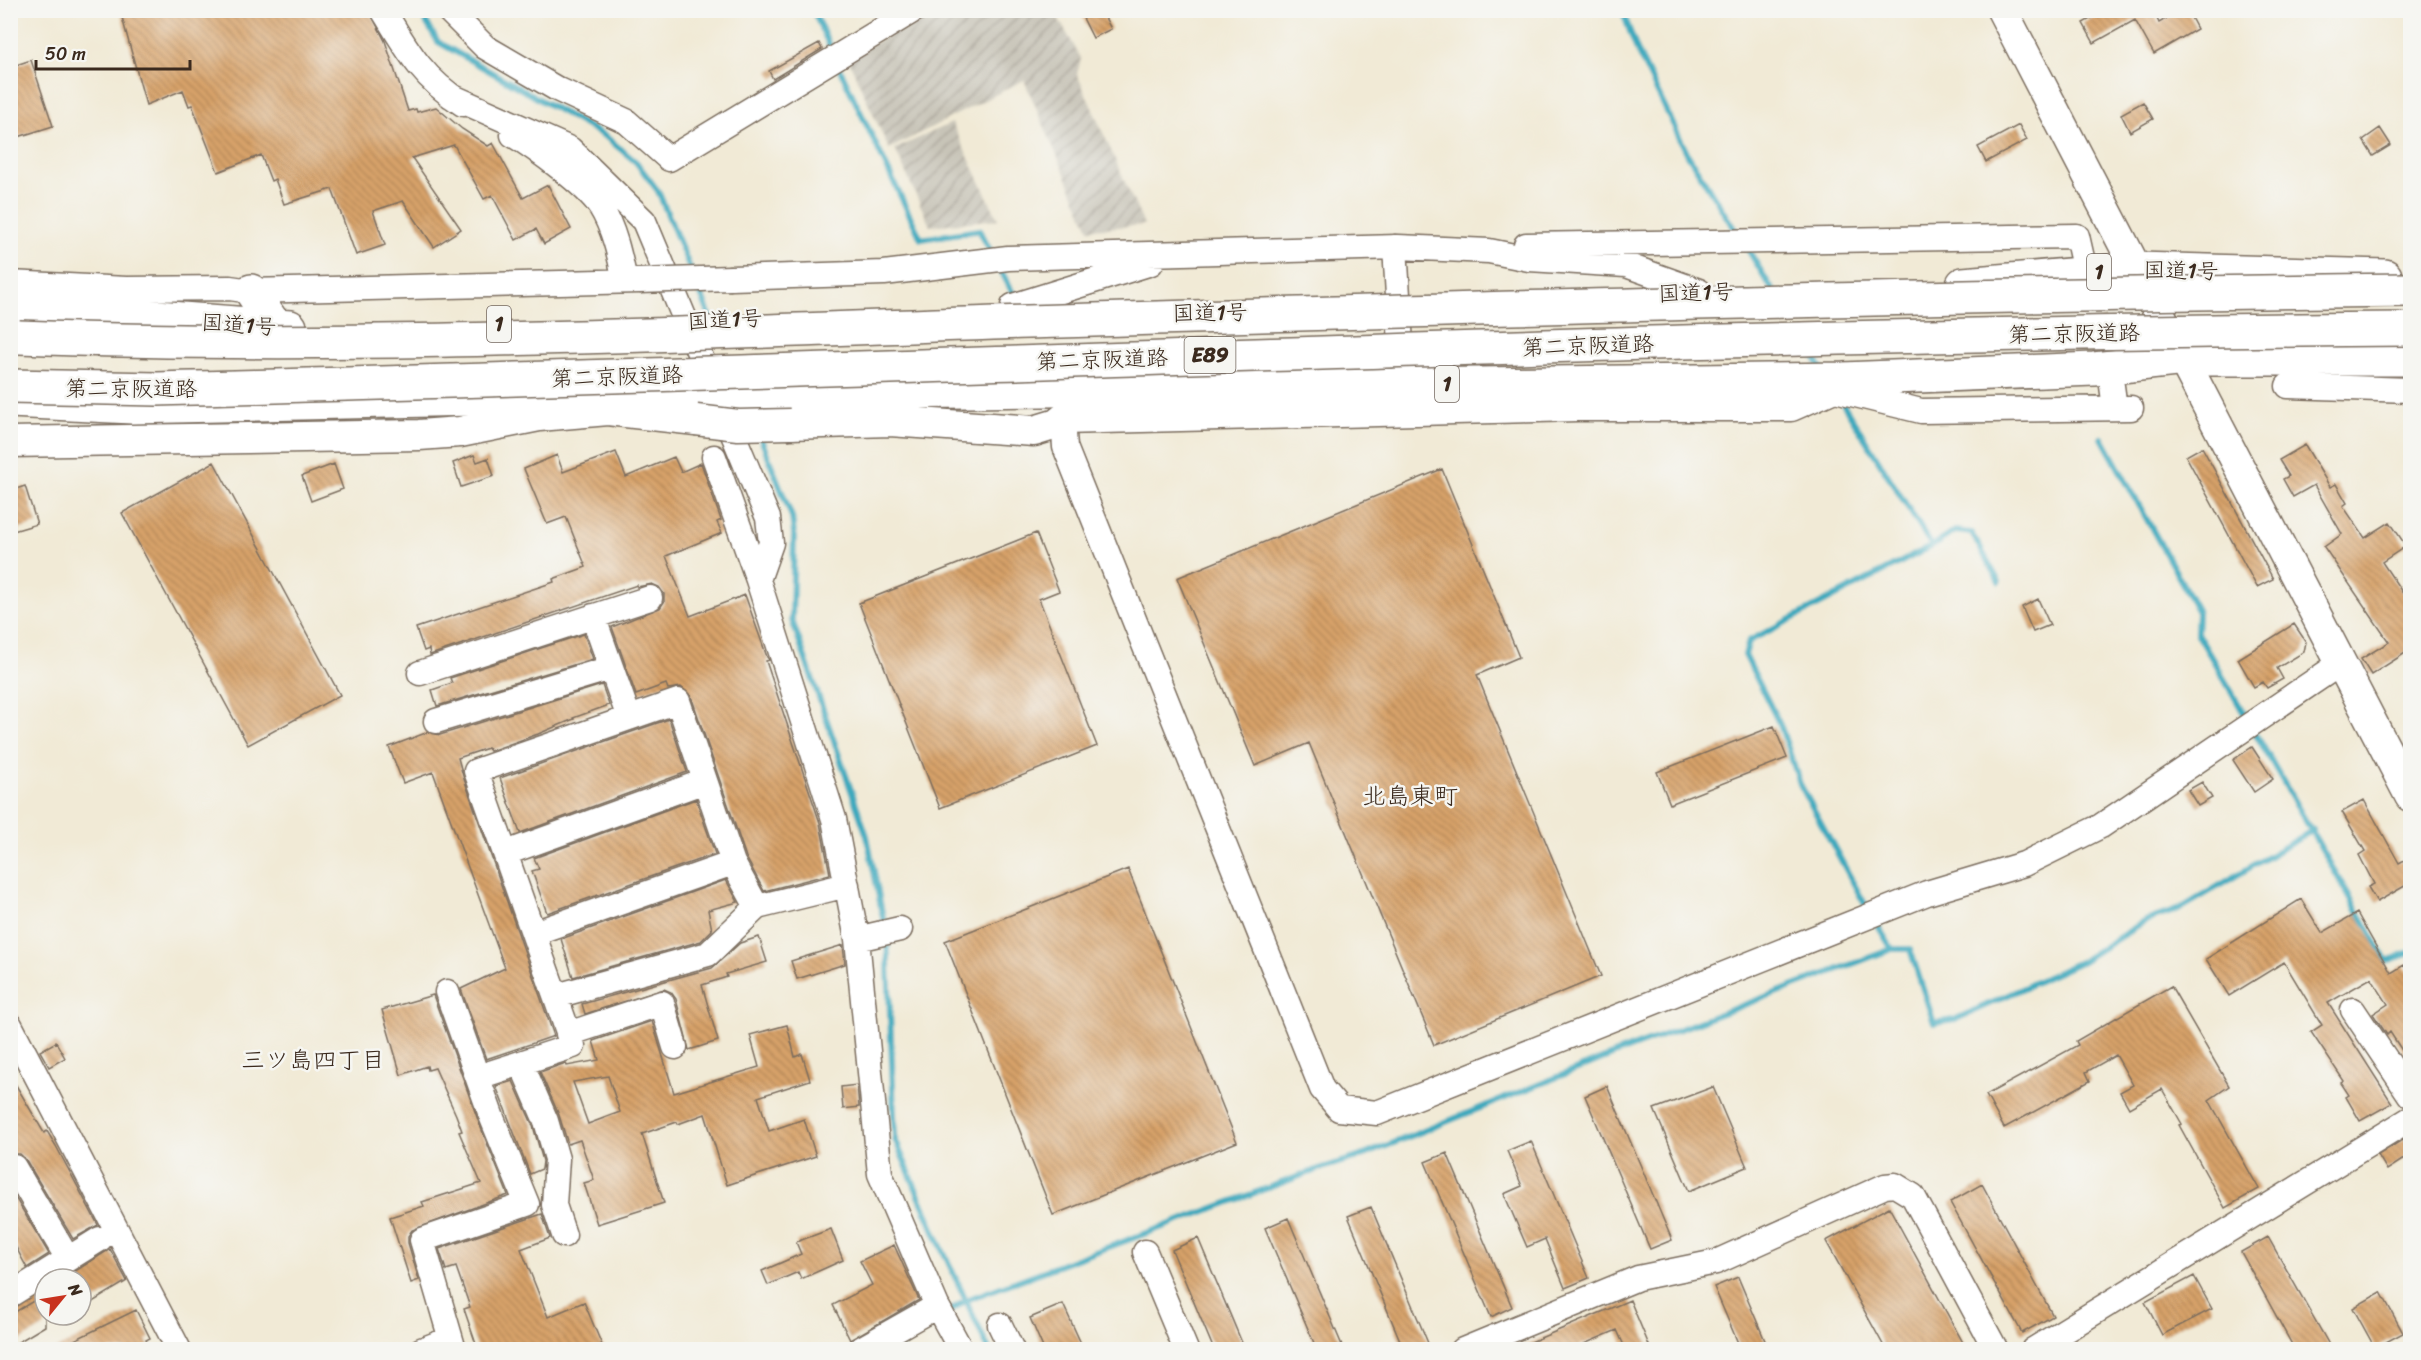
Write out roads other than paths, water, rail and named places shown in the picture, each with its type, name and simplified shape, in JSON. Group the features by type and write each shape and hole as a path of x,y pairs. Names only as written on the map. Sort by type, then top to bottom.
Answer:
{"highway":[{"name":"国道1号","path":"15,322 276,327 703,320 1013,306 1187,315 1699,291 1926,287 2138,269 2410,276"},
{"name":"第二京阪道路","path":"15,322 153,342 396,342 1730,303 2137,293 2410,290"},
{"path":"250,291 276,327"},
{"name":"第二京阪道路","path":"10,386 157,390 1801,339 2139,331 2410,329"},
{"name":"1","path":"10,401 132,408 734,394 1024,390 1574,394 2094,369 2185,359 2410,359"}],"street":[{"path":"383,10 417,65 451,96 525,142 572,179 599,205 632,281"},
{"path":"448,10 485,46 557,89 626,121 669,159 914,10"},
{"path":"2002,10 2410,796"},
{"path":"451,96 570,149 644,221 703,320 734,394 768,518 771,543 758,580"},
{"path":"1489,251 1502,246 1557,244 2077,236 2082,258"},
{"path":"10,442 460,432 539,416 608,410 738,425 890,421 1034,431 1060,422 1574,394 1568,372 1540,369 1423,379 1402,360 1395,247"},
{"path":"10,282 126,289 230,288 250,291 884,273 991,260 1395,247 1489,251 1529,258 1626,265 1699,291"},
{"path":"1013,306 1178,255"},
{"path":"1835,381 1921,411 2119,401"},
{"path":"2288,386 2410,390"},
{"path":"1024,390 1030,402 1060,422 1065,447 1322,1089 1339,1109 1377,1113 1927,893 2024,864 2101,826 2341,663"},
{"path":"286,436 377,402"},
{"path":"714,457 758,580 834,819 857,939 880,1174 937,1306 961,1350"},
{"path":"420,673 650,598"},
{"path":"593,616 629,718"},
{"path":"436,721 611,668"},
{"path":"478,1077 573,1046 476,771 678,701 733,863 758,907"},
{"path":"506,853 705,781"},
{"path":"534,933 733,863"},
{"path":"556,996 708,954 758,907 847,885"},
{"path":"857,939 900,929"},
{"path":"421,1350 452,1344 422,1240 527,1204 447,992"},
{"path":"568,1034 662,1003 675,1047"},
{"path":"2353,1010 2410,1095"},
{"path":"10,1025 179,1350"},
{"path":"521,1063 546,1121 557,1159 554,1204 564,1235"},
{"path":"2033,1350 2410,1119"},
{"path":"14,1167 68,1259"},
{"path":"1463,1350 1638,1278 1716,1262 1885,1186 1895,1185 1913,1196 1996,1350"},
{"path":"10,1295 100,1239"},
{"path":"1145,1252 1186,1350"},
{"path":"859,1350 937,1306"}],"waterway":[{"path":"419,10 438,42 606,137 636,162 658,191 692,273"},
{"path":"813,10 833,53"},
{"path":"1622,10 1637,50 1688,155 1738,235"},
{"path":"837,63 921,239 979,230 992,254"},
{"path":"1747,248 1773,291"},
{"path":"998,265 1016,299"},
{"path":"697,285 713,323"},
{"path":"1810,350 1822,370"},
{"path":"1840,399 1932,546"},
{"path":"759,434 792,517 794,534 792,620 867,836 885,928"},
{"path":"2102,438 2198,612 2197,633 2248,720"},
{"path":"1868,910 1800,784 1781,727 1745,655 1749,641 1932,546 1955,531 1972,533 1999,582"},
{"path":"2253,729 2386,961 2410,953"},
{"path":"946,1314 966,1300 1319,1169 1364,1155 1627,1049 1892,949 1910,949 1934,1023 1954,1020 2082,961 2145,921 2180,909 2313,830"},
{"path":"1875,921 1892,949"},
{"path":"887,938 895,1139 937,1238 989,1350"},
{"path":"895,1350 938,1320"}],"tunnel":[{"path":"2087,281 2111,384"}],"district":[{"name":"北島東町","path":"1410,796"},
{"name":"三ツ島四丁目","path":"313,1060"}]}
